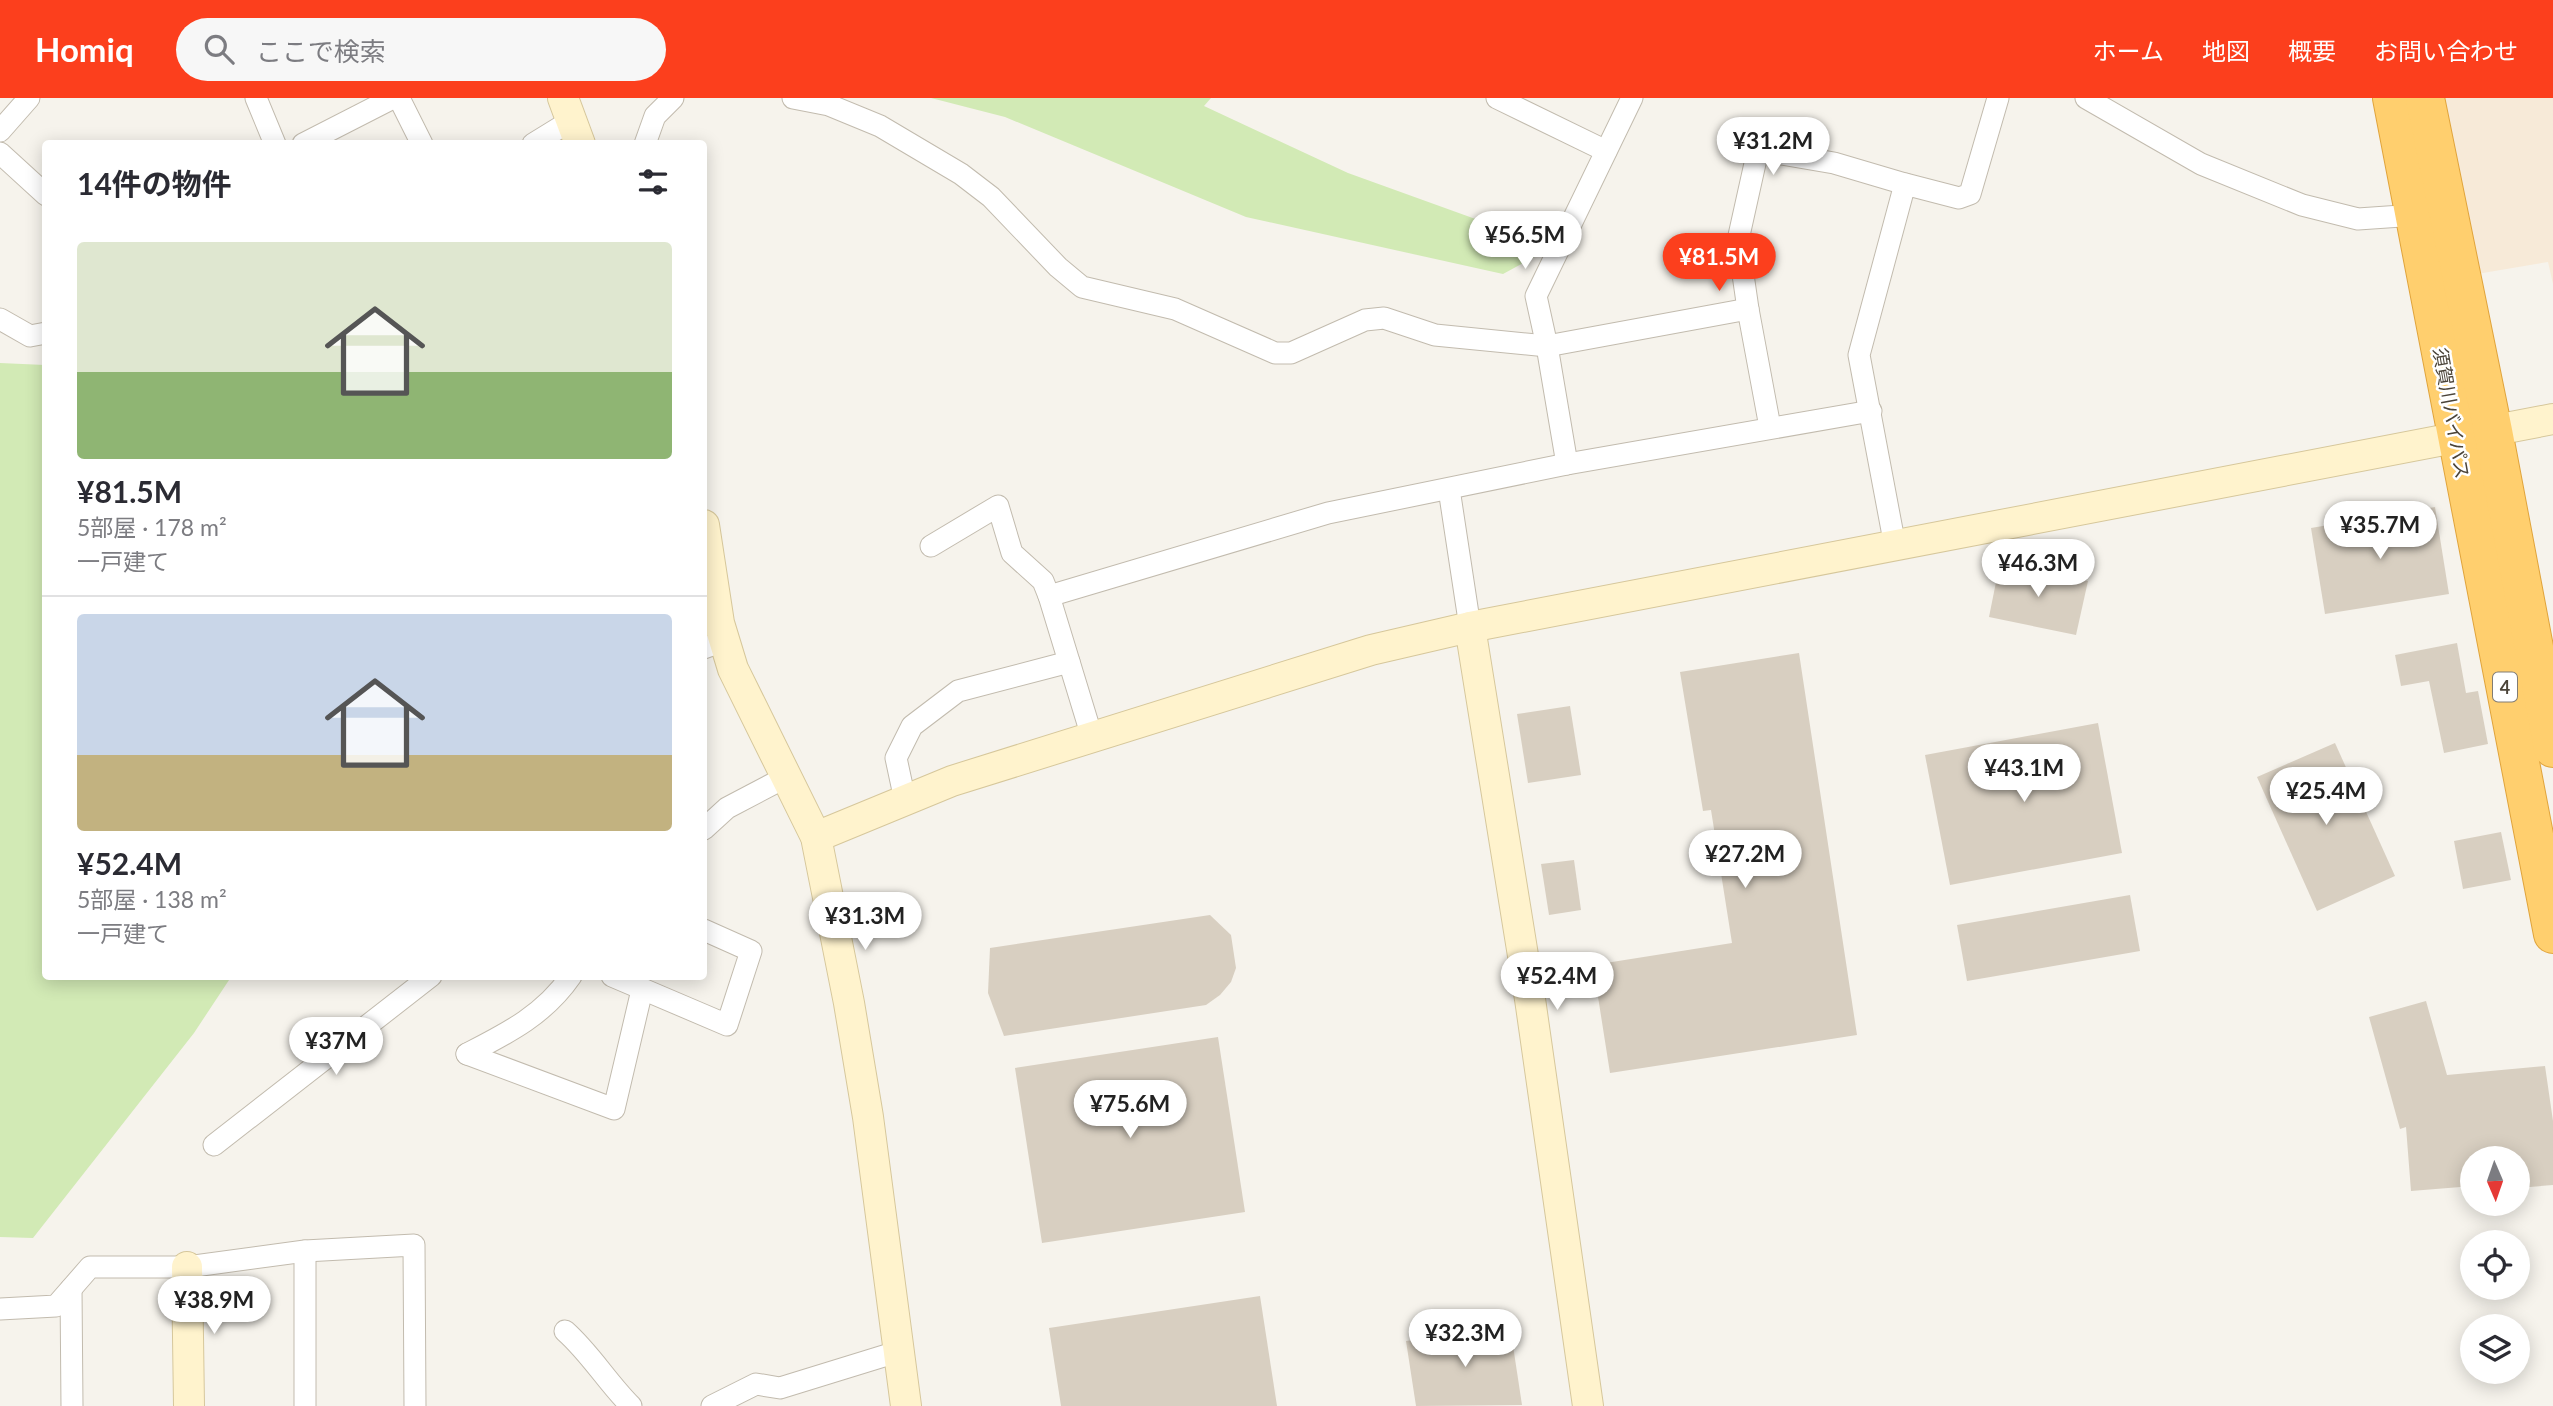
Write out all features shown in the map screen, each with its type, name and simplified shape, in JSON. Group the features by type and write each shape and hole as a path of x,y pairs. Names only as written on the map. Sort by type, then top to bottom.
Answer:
{"highway":[{"name":"須賀川バイパス","path":"2392,98 2553,934"},
{"name":"須賀川バイパス","path":"2425,98 2493,431 2553,748"}],"street":[{"path":"0,131 29,98"},
{"path":"256,98 273,140"},
{"path":"311,140 393,98"},
{"path":"399,98 420,140"},
{"path":"646,140 655,116 673,98"},
{"path":"793,98 829,105 880,126 961,174 991,197 1058,267 1082,286 1175,309 1275,352 1291,353 1365,320 1384,318 1435,335 1547,346 1748,309"},
{"path":"1497,98 1606,150"},
{"path":"1567,464 1536,296 1632,98"},
{"path":"1770,427 1738,240 1758,150 1834,163 1959,198 1970,194 1998,98"},
{"path":"2086,98 2201,164 2302,205 2358,219 2416,215"},
{"path":"540,140 572,120"},
{"path":"0,153 42,191"},
{"path":"1895,546 1859,355 1905,184"},
{"path":"0,318 30,336 42,334"},
{"path":"1049,596 1328,513 1567,464 1871,411"},
{"path":"816,837 952,781 1371,650 1470,627 2553,419"},
{"path":"1449,489 1530,999 1588,1406"},
{"path":"931,546 998,506 1012,553 1043,581 1091,737"},
{"path":"707,565 713,645 733,669 816,837 868,1116 906,1406"},
{"path":"905,800 896,758 912,726 958,691 1069,662"},
{"path":"707,826 727,808 786,777"},
{"path":"621,980 727,1025 751,951 707,931"},
{"path":"214,1145 426,980"},
{"path":"568,980 556,998 531,1019 467,1054 614,1109 642,990"},
{"path":"0,1308 56,1306 90,1267 187,1267 306,1251 414,1245 415,1406"},
{"path":"305,1406 306,1251"},
{"path":"187,1267 189,1406"},
{"path":"71,1289 72,1406"},
{"path":"565,1331 583,1347 608,1382 631,1406"},
{"path":"712,1406 756,1384 780,1388 900,1351"}],"shaded area":[{"path":"2441,98 2553,98 2553,284 2548,262 2477,274"}],"green space":[{"path":"931,98 1211,98 1204,106 1348,173 1553,247 1503,274 1246,217 1005,117"},
{"path":"0,363 42,365 42,980 229,980 194,1033 33,1238 0,1237"}],"building":[{"path":"2435,507 2449,594 2325,614 2311,528"},
{"path":"2000,562 2088,581 2076,635 1989,617"},
{"path":"2457,643 2466,693 2478,691 2488,744 2444,753 2429,681 2401,686 2395,655"},
{"path":"1799,653 1857,1035 1610,1073 1593,965 1732,943 1711,810 1703,811 1680,672"},
{"path":"1570,706 1581,775 1528,783 1517,714"},
{"path":"2098,723 2122,853 1950,885 1925,755"},
{"path":"2335,743 2395,876 2317,911 2257,777"},
{"path":"2501,832 2511,880 2463,889 2454,841"},
{"path":"1574,860 1581,910 1549,915 1541,864"},
{"path":"2130,895 2140,951 1967,981 1957,925"},
{"path":"1210,915 1231,935 1236,968 1231,982 1220,995 1206,1005 1004,1036 988,993 990,948"},
{"path":"2426,1001 2447,1075 2545,1066 2553,1121 2553,1185 2530,1187 2530,1146 2460,1146 2460,1187 2411,1191 2406,1127 2400,1129 2369,1017"},
{"path":"1218,1037 1245,1212 1042,1243 1015,1068"},
{"path":"1260,1296 1277,1406 1061,1406 1049,1328"},
{"path":"1510,1326 1522,1405 1416,1406 1406,1341"}]}
